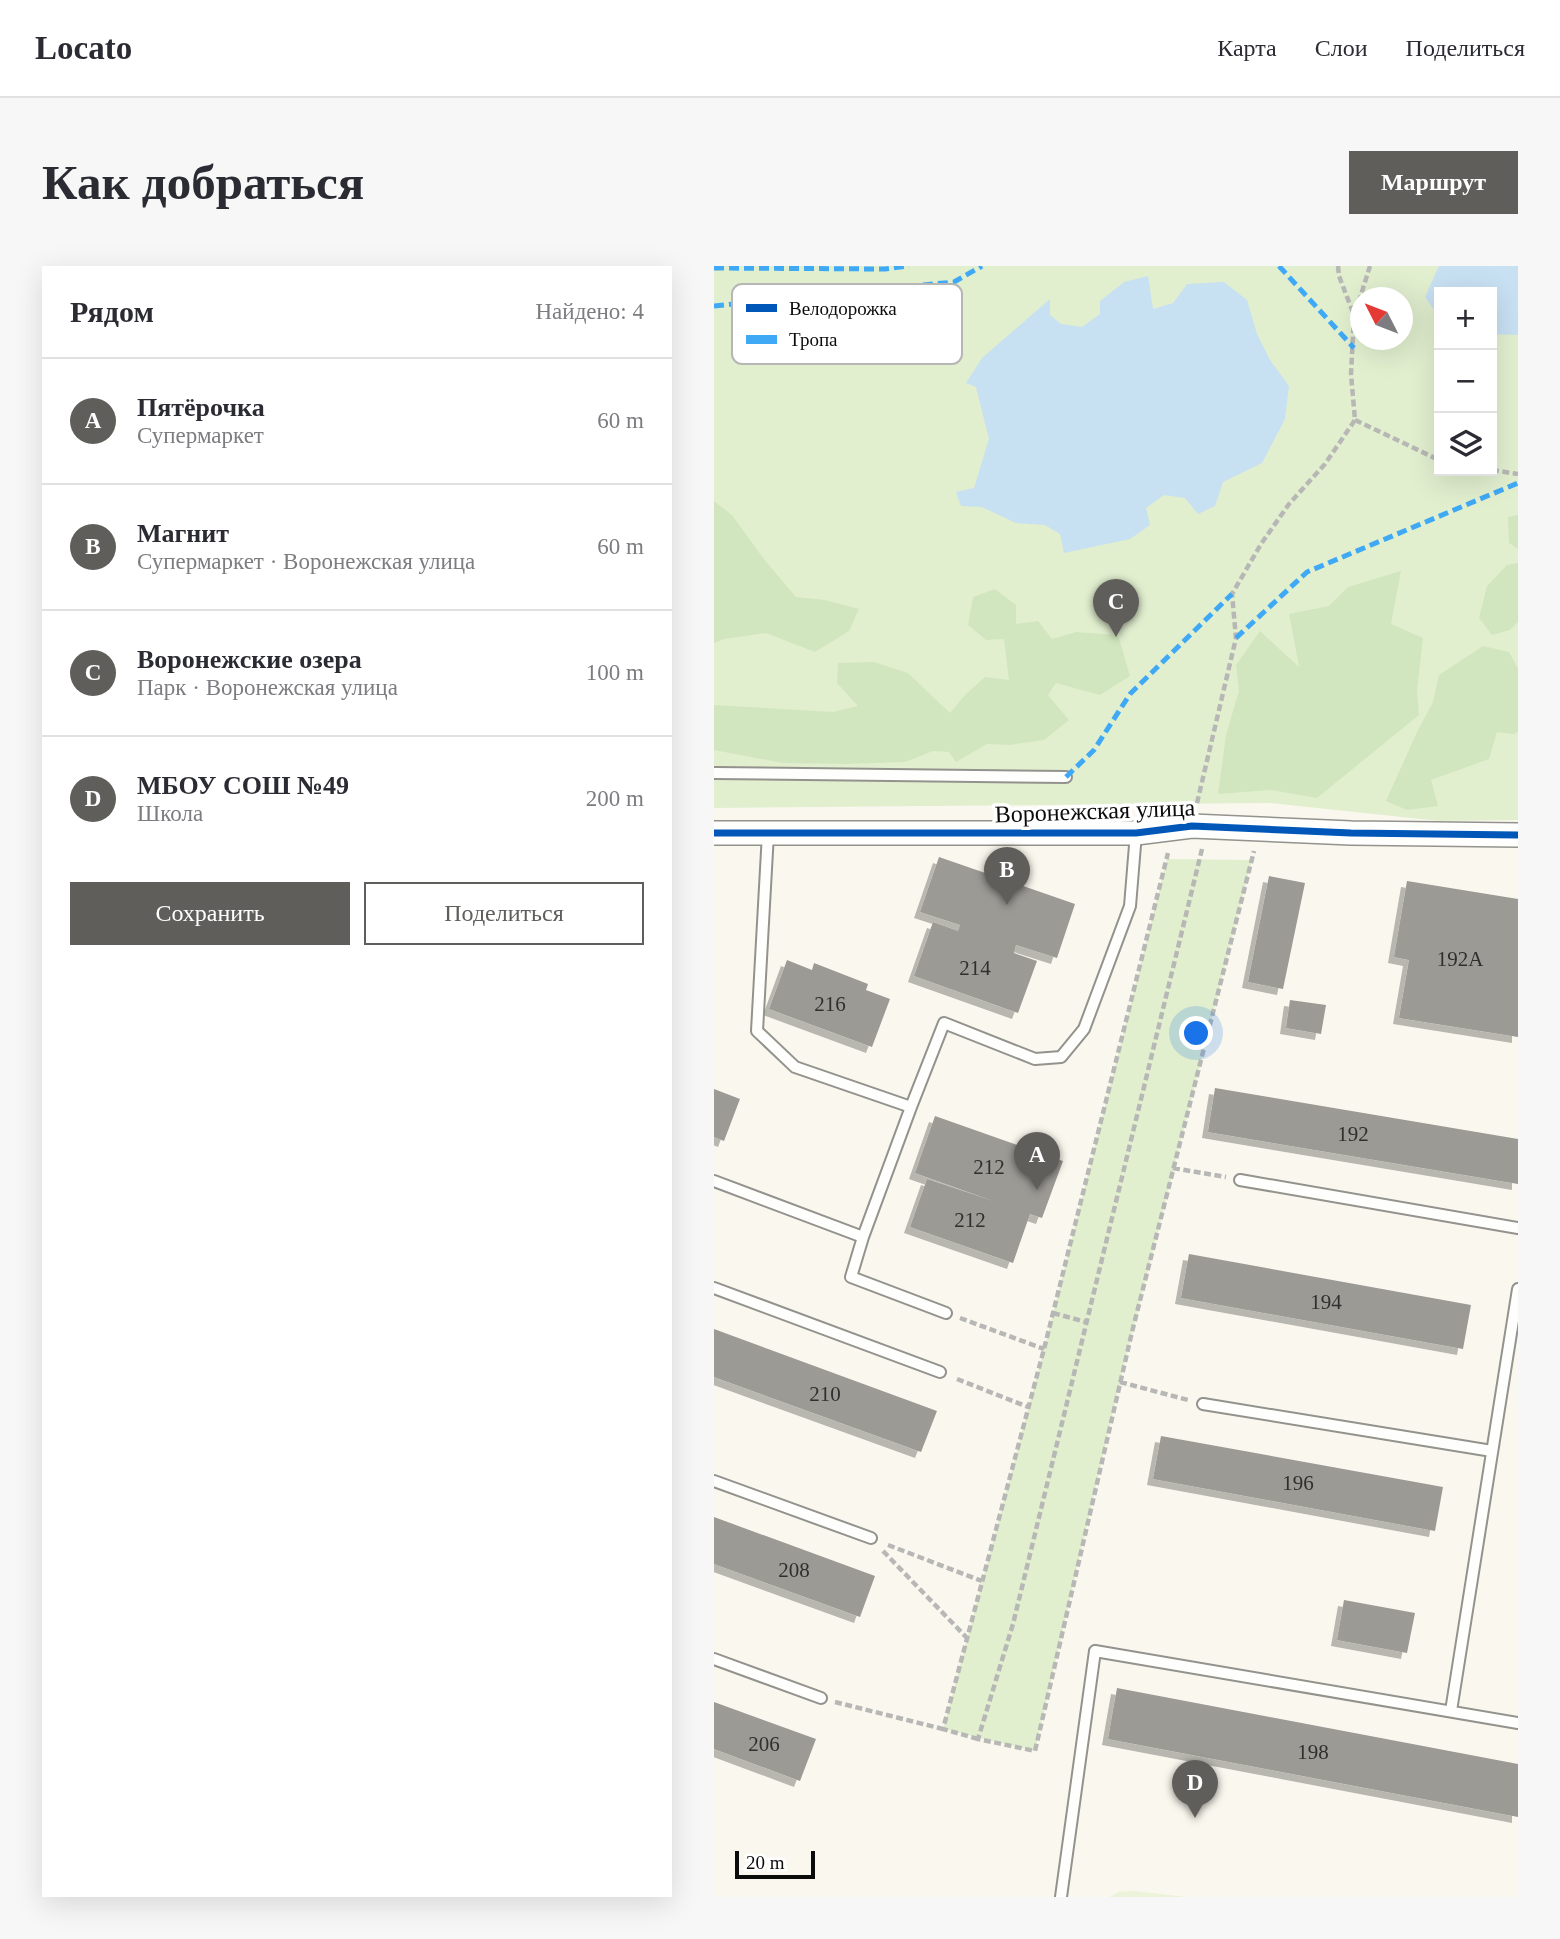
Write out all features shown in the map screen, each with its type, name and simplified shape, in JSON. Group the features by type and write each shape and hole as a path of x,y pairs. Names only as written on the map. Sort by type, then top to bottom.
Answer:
{"street":[{"name":"Воронежская улица","path":"714,833 1136,833 1190,827 1351,834 1518,835"}],"lane":[{"path":"714,774 1066,778"},
{"path":"768,833 757,1031 794,1067 911,1107"},
{"path":"946,1313 850,1277 944,1023 1035,1059 1061,1056 1084,1029 1130,906 1136,833"},
{"path":"1240,1180 1518,1228"},
{"path":"714,1181 863,1237"},
{"path":"714,1288 940,1372"},
{"path":"1451,1711 1518,1289"},
{"path":"1203,1404 1492,1451"},
{"path":"714,1481 870,1538"},
{"path":"1061,1897 1095,1651 1518,1723"},
{"path":"714,1659 821,1698"}],"path":[{"path":"1338,266 1350,306"},
{"path":"1363,287 1370,266"},
{"path":"943,1729 1044,1349 1167,859 1190,827 1236,638 1232,594 1261,544 1289,504 1325,464 1355,420 1351,374 1352,350"},
{"path":"1355,420 1434,458"},
{"path":"1497,471 1518,474"},
{"path":"978,1739 1013,1624 1200,859 1190,827"},
{"path":"821,1698 1035,1751 1120,1382 1252,860 1257,829"},
{"path":"1173,1168 1240,1180"},
{"path":"946,1313 1044,1349"},
{"path":"1053,1313 1086,1322"},
{"path":"940,1372 1028,1407"},
{"path":"1120,1382 1203,1404"},
{"path":"870,1538 982,1581"},
{"path":"870,1538 967,1638"}],"green space":[{"path":"714,266 1518,266 1518,820 1439,821 1269,803 714,808"},
{"path":"714,501 732,515 796,597 825,600 859,609 849,631 815,652 766,633 714,643"},
{"path":"1518,515 1518,549 1509,543 1508,517"},
{"path":"1518,563 1518,622 1510,630 1492,635 1479,618 1487,586 1507,565"},
{"path":"1401,571 1391,624 1423,638 1417,691 1419,715 1317,798 1271,790 1218,794 1226,735 1239,691 1236,665 1260,631 1299,667 1289,614 1329,606 1348,587"},
{"path":"995,589 1016,605 1016,624 1038,621 1052,639 1076,632 1118,635 1130,676 1100,695 1056,683 1048,695 1069,720 1044,740 1009,745 987,744 956,762 949,752 933,751 905,762 845,764 783,763 714,750 714,705 833,712 858,706 837,683 838,663 874,662 908,673 950,713 985,677 1009,680 1004,639 986,640 968,625 973,597"},
{"path":"1483,646 1509,652 1518,669 1518,732 1497,732 1489,759 1431,780 1438,806 1407,810 1386,801 1433,702 1439,675"},
{"path":"1167,859 1252,860 1120,1382 1035,1751 943,1729 1044,1349"},
{"path":"1134,1891 1187,1897 1110,1897 1118,1892"}],"water":[{"path":"1439,266 1518,266 1518,335 1497,334 1497,287 1434,287 1434,310 1425,297"},
{"path":"1148,276 1153,309 1173,303 1187,284 1224,282 1247,300 1257,334 1270,360 1289,386 1285,419 1262,463 1223,482 1215,506 1198,514 1185,498 1164,495 1146,508 1150,525 1130,539 1064,553 1060,534 1045,525 1016,523 982,507 961,506 956,492 974,488 989,439 976,387 966,383 982,358 1050,299 1050,315 1061,324 1082,327 1100,314 1100,301 1124,282"}],"building":[{"path":"939,857 1075,904 1057,958 1016,945 1014,953 1037,961 1018,1013 914,976 933,922 958,931 960,925 920,912"},
{"path":"1269,876 1305,883 1283,989 1248,982"},
{"path":"1407,881 1518,899 1518,1037 1399,1018 1409,960 1394,957"},
{"path":"787,960 812,970 814,963 868,984 866,990 890,999 872,1047 769,1009"},
{"path":"1290,1000 1326,1005 1321,1034 1286,1028"},
{"path":"1215,1088 1518,1139 1518,1184 1208,1132"},
{"path":"714,1089 740,1099 724,1141 714,1137"},
{"path":"935,1116 1063,1161 1042,1218 1030,1214 1013,1263 910,1227 927,1179 996,1202 915,1173"},
{"path":"1189,1254 1471,1305 1463,1349 1181,1298"},
{"path":"714,1329 937,1411 921,1452 714,1377"},
{"path":"1161,1436 1443,1487 1435,1531 1153,1479"},
{"path":"714,1517 875,1576 860,1617 714,1564"},
{"path":"1344,1600 1415,1613 1407,1653 1337,1640"},
{"path":"1117,1688 1518,1764 1518,1817 1108,1739"},
{"path":"714,1702 816,1739 800,1781 714,1749"}],"marked path":[{"path":"714,268 885,269 909,266"},
{"path":"934,284 954,282 982,266"},
{"path":"1279,266 1350,344"},
{"path":"714,306 732,304"},
{"path":"1236,638 1307,572 1518,483"},
{"path":"1066,777 1094,750 1130,694 1232,594"}],"cycle path":[{"path":"714,833 1136,833 1192,826 1351,833 1518,835"}],"place":[{"name":"Воронежские озера","path":"1116,637"},
{"name":"Магнит","path":"1007,905"},
{"name":"Пятёрочка","path":"1037,1190"},
{"name":"МБОУ СОШ №49","path":"1195,1818"}]}
